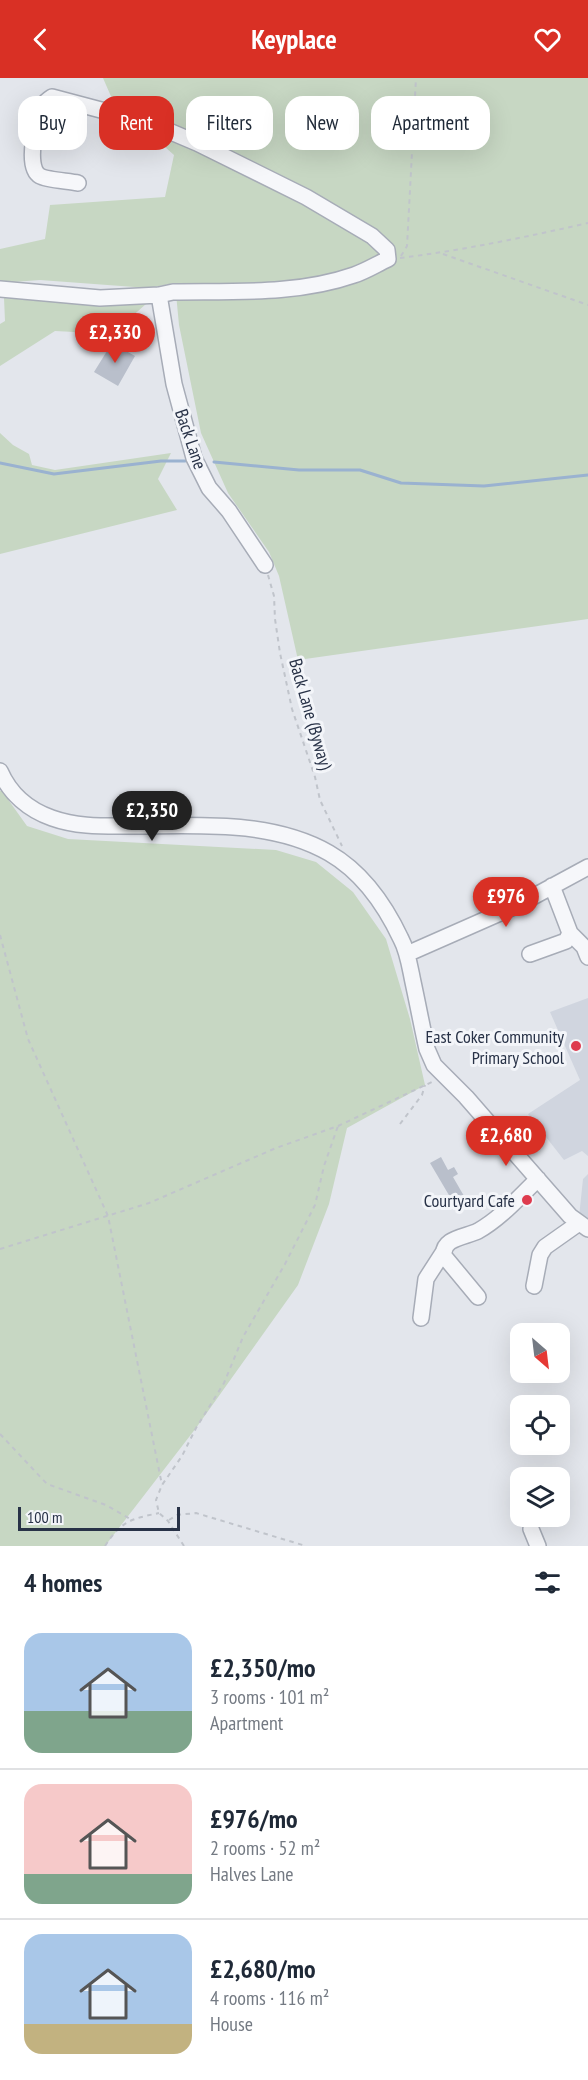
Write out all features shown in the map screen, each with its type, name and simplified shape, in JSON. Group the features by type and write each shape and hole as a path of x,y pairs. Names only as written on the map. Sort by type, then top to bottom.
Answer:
{"street":[{"path":"0,289 100,298 159,295 173,292 235,292 297,287 354,275 394,258 372,236 306,196 197,143 150,123 52,97 45,102 40,118 31,156 34,169 40,176 78,183"},
{"name":"Back Lane","path":"159,295 174,384 194,458 209,488 229,511 265,565"},
{"path":"0,771 5,782 18,798 29,807 51,818 82,825 190,826 268,832 292,837 330,853 365,883 380,901 402,941 427,1049 434,1065 583,1226 545,1247 540,1255 534,1286"},
{"path":"406,954 516,906 552,886 584,873"},
{"path":"552,886 570,933 587,950"},
{"path":"530,954 566,941 570,933"},
{"path":"421,1318 426,1279 450,1241 488,1226 538,1179"},
{"path":"444,1251 444,1256 478,1297"},
{"path":"531,1529 538,1546"}],"path":[{"path":"394,258 407,246 416,78"},
{"path":"394,258 440,253 588,223"},
{"path":"440,253 588,305"},
{"name":"Back Lane (Byway)","path":"265,565 274,596 280,652 292,709 315,777 320,800 341,843 347,866"},
{"path":"0,935 28,1039 108,1216 162,1485"},
{"path":"0,1249 149,1203 276,1148 338,1126 445,1077"},
{"path":"400,1124 422,1095 425,1085"},
{"path":"184,1546 168,1521 159,1513 156,1500 162,1485 182,1455 195,1428 224,1383 243,1337 285,1264 315,1205 324,1166 338,1126"},
{"path":"0,1434 47,1484 106,1506 132,1520"},
{"path":"105,1546 121,1526 132,1520 159,1513"},
{"path":"168,1521 177,1515 196,1513 306,1546"}],"shaded area":[{"name":"East Coker Community Primary School","path":"588,998 588,1156 582,1151 564,1160 528,1114 580,1080 550,1012"},
{"path":"588,1174 588,1226 579,1217 583,1179"}],"green space":[{"path":"103,78 588,78 588,619 298,660 279,576 269,552 228,493 201,433 179,325 175,283 148,288 40,280 0,283 0,249 45,239 50,205 165,197 174,155 168,150 174,150 174,96 111,96"},
{"path":"4,298 97,305 146,304 112,334 55,331 0,366 0,324 5,321"},
{"path":"0,433 13,445 29,454 32,465 55,470 171,453 158,479 177,510 0,554"},
{"path":"0,791 27,826 68,839 276,850 316,862 353,892 386,939 410,1019 425,1085 347,1128 329,1204 298,1285 196,1428 105,1546 0,1546"}],"building":[{"path":"112,343 135,356 118,386 94,372"},
{"path":"441,1157 448,1170 454,1167 458,1174 453,1177 464,1196 453,1202 430,1163"}],"waterway":[{"path":"0,463 54,474 161,461 185,461"},
{"path":"214,462 299,470 360,470 401,483 484,486 588,475"}],"place":[{"name":"East Coker Community Primary School","path":"576,1046"},
{"name":"Courtyard Cafe","path":"527,1200"}]}
